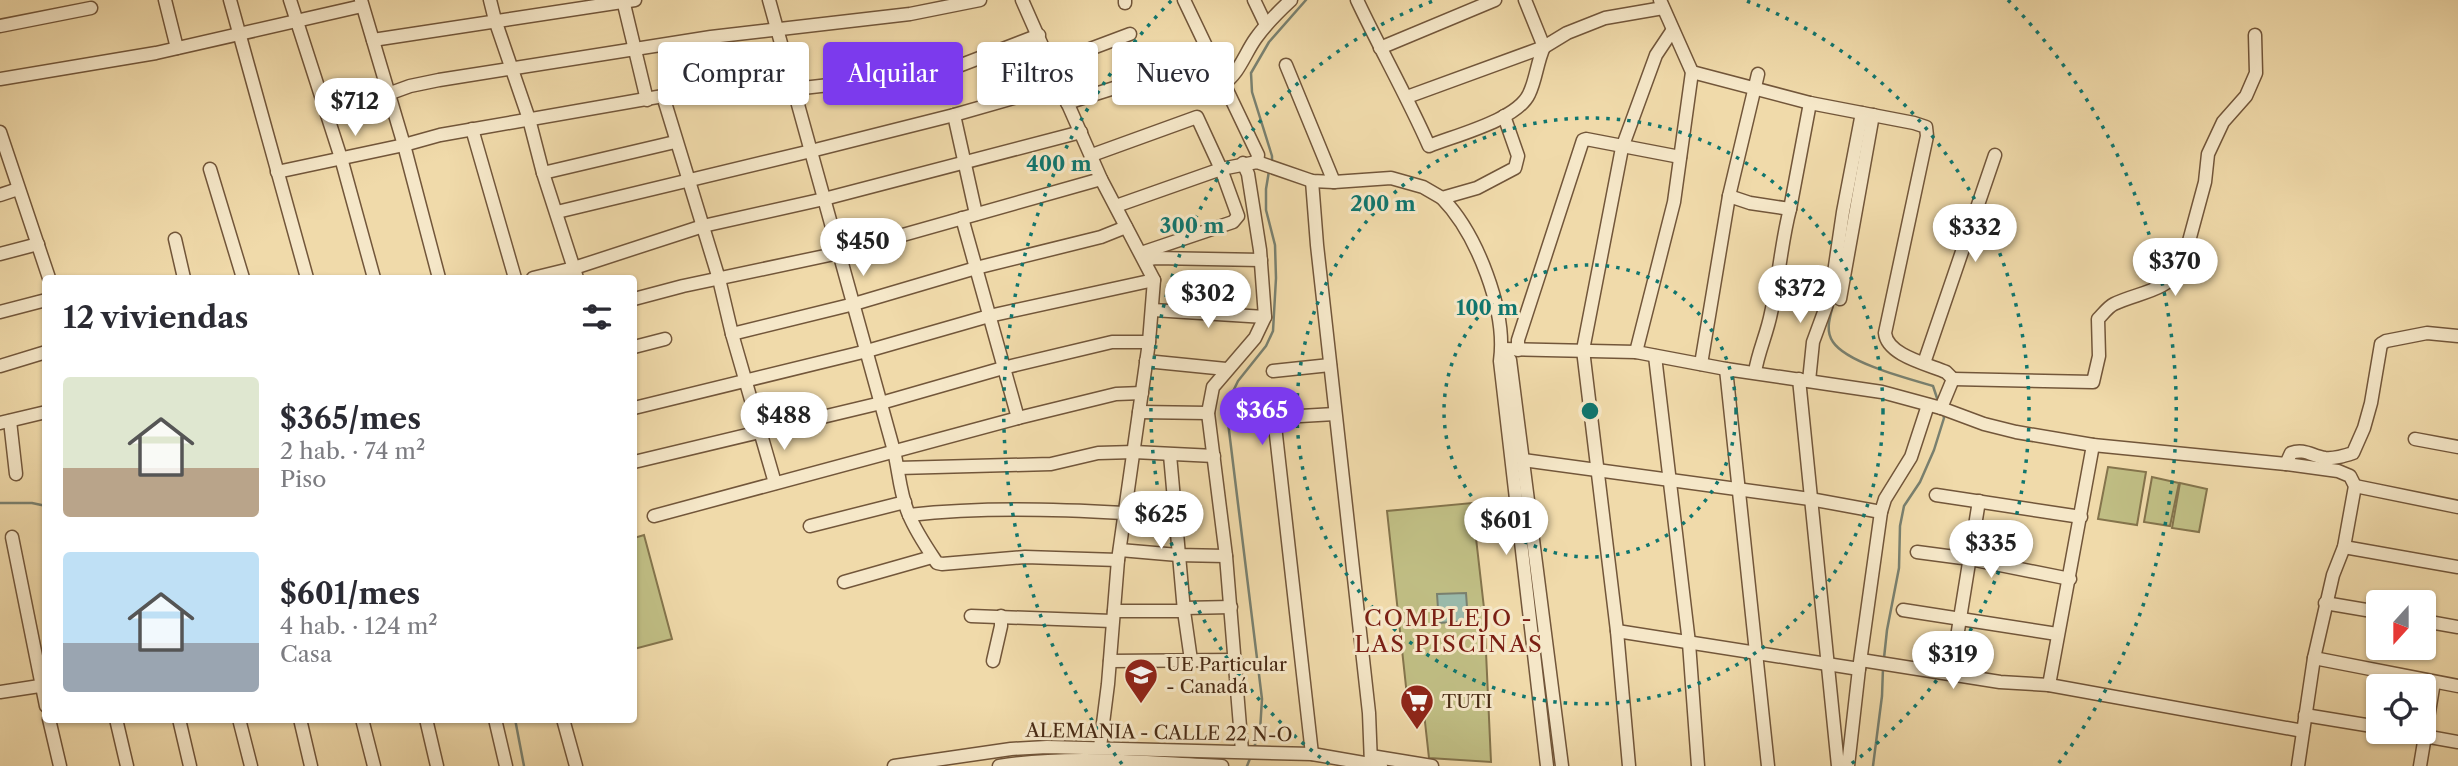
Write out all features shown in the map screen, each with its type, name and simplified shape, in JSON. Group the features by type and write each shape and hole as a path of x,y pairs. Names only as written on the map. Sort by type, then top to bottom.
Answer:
{"street":[{"path":"165,0 177,48"},
{"path":"230,0 306,275"},
{"path":"290,0 341,158 373,275"},
{"path":"490,0 575,273 703,226 824,199 1081,132"},
{"path":"769,0 780,42"},
{"path":"388,94 439,80 711,37 910,14 981,0"},
{"path":"1022,0 1041,42"},
{"path":"1184,0 1204,42"},
{"path":"1254,0 1266,25"},
{"path":"1234,74 1266,25 1290,0"},
{"path":"1357,0 1429,146 1504,116 1523,104 1530,93 1536,65 1544,47 1525,0"},
{"path":"1380,48 1495,0"},
{"path":"373,40 627,1 647,100"},
{"path":"0,79 240,35 361,3 404,145 438,275"},
{"path":"1407,97 1544,47 1567,33 1605,18 1662,4 1692,72 1680,172 1636,352"},
{"path":"0,26 91,8"},
{"path":"1629,766 1617,631 1583,350 1622,148 1656,55 1672,30"},
{"path":"1098,46 1130,34"},
{"path":"809,87 943,72 1039,35"},
{"path":"1692,72 1810,103 1926,127 1927,136 1885,332 1889,347 1946,372 1953,379 2093,382 2099,356 2098,319 2112,305 2174,279 2182,267 2205,181 2208,154 2223,122 2246,96 2256,73 2255,35"},
{"path":"1286,65 1334,183"},
{"path":"1701,364 1729,196 1758,74"},
{"path":"277,172 440,135 658,97"},
{"path":"1755,372 1757,356 1765,340 1772,312 1810,103"},
{"path":"666,105 719,279 775,483"},
{"path":"798,105 894,450 907,508 937,564 1025,557 1226,556"},
{"path":"557,212 989,105"},
{"path":"1069,105 1101,179 1154,280 1149,342 1119,555 1100,747"},
{"path":"1233,105 1258,155 1258,162"},
{"path":"1840,299 1868,114"},
{"path":"1838,766 1810,499 1804,380 1813,342 1831,293 1843,212 1868,114"},
{"path":"954,115 976,214"},
{"path":"1442,198 1477,188 1515,168 1518,156 1504,116"},
{"path":"1091,155 1197,117 1237,208 1236,220 1143,256"},
{"path":"472,130 514,275"},
{"path":"0,135 48,275"},
{"path":"1518,350 1518,340 1581,143 1586,139 1680,157"},
{"path":"543,173 676,142"},
{"path":"1924,363 1995,155"},
{"path":"1116,206 1221,169 1258,162 1312,181 1334,183 1391,178 1423,187 1442,198 1454,210 1489,281 1498,316 1502,349 1500,361 1547,766"},
{"path":"1243,163 1248,174 1261,260 1265,317 1255,338 1213,387 1208,413 1226,556 1245,751"},
{"path":"210,169 242,275"},
{"path":"637,298 839,253 1101,179"},
{"path":"1312,181 1374,762"},
{"path":"0,195 18,189"},
{"path":"1729,196 1750,203 1790,209"},
{"path":"962,218 1018,418"},
{"path":"732,334 1101,237 1126,227"},
{"path":"175,239 183,275"},
{"path":"0,254 38,244"},
{"path":"1143,256 1261,260"},
{"path":"637,407 867,351 989,316 1154,280"},
{"path":"0,312 42,301"},
{"path":"1153,310 1265,317"},
{"path":"2286,464 2291,453 2297,451 2309,452 2323,458 2337,458 2353,453 2371,403 2381,344 2427,333 2458,336"},
{"path":"637,346 665,340"},
{"path":"637,461 881,403 1003,368 1112,342 1149,342"},
{"path":"1502,349 1636,352 1726,369 1882,392 1995,427 2093,445 2286,464 2350,475 2355,486 2344,547 2325,603 2298,766"},
{"path":"1502,349 1510,360 1562,766"},
{"path":"0,366 42,353"},
{"path":"1655,356 1689,643 1698,766"},
{"path":"1146,361 1226,369"},
{"path":"1273,371 1330,365"},
{"path":"1726,369 1768,766"},
{"path":"1848,766 1881,512 1885,499 1911,457 1934,407 1953,379"},
{"path":"654,516 1018,418 1116,394 1142,393"},
{"path":"1139,412 1208,413"},
{"path":"16,474 5,422 42,413"},
{"path":"1249,419 1335,414"},
{"path":"1274,417 1312,754"},
{"path":"2415,439 2458,447"},
{"path":"2049,685 2093,445"},
{"path":"898,468 1051,464 1098,453 1214,456"},
{"path":"1170,455 1178,555 1191,660"},
{"path":"1523,460 1810,499 1881,512"},
{"path":"2355,486 2458,507"},
{"path":"1936,495 2081,516"},
{"path":"1951,674 1979,501"},
{"path":"810,526 907,508 939,512 1056,509 1124,513"},
{"path":"12,537 42,680"},
{"path":"2344,547 2458,567"},
{"path":"1917,552 1970,559 2070,579"},
{"path":"844,582 932,557"},
{"path":"2325,603 2366,610"},
{"path":"971,616 1113,616 1231,607"},
{"path":"1903,610 2057,634"},
{"path":"993,661 1001,616"},
{"path":"2436,623 2458,627"},
{"path":"1617,631 1757,655 2049,685 2303,731"},
{"path":"2314,658 2394,674"},
{"path":"1110,661 1236,660"},
{"path":"2436,682 2458,686"},
{"path":"0,692 42,685"},
{"path":"2305,715 2366,725"},
{"path":"50,723 60,766"},
{"path":"117,723 127,766"},
{"path":"180,723 190,766"},
{"path":"240,723 251,766"},
{"path":"301,723 311,766"},
{"path":"363,723 374,766"},
{"path":"427,723 437,766"},
{"path":"496,723 506,766"},
{"path":"563,723 576,766"},
{"path":"2436,738 2458,742"},
{"path":"2420,766 2424,744"},
{"name":"ALEMANIA - CALLE 22 N-O","path":"894,766 1011,749 1100,747 1312,754 1432,766"},
{"name":"ALEMANIA - CALLE 22 N-O","path":"999,766 1221,766"}],"shaded area":[{"path":"2108,467 2146,472 2137,525 2098,519"},
{"path":"2152,477 2179,483 2170,526 2144,522"},
{"path":"2180,483 2207,489 2199,532 2172,528"},
{"name":"COMPLEJO - LAS PISCINAS","path":"1472,503 1484,608 1491,762 1429,758 1423,704 1408,705 1387,511"},
{"path":"644,535 672,639 637,648 637,537"},
{"path":"1466,593 1468,621 1439,623 1437,594"}],"waterway":[{"path":"1272,161 1252,92 1251,73 1269,42 1306,0"},
{"path":"1253,750 1260,731 1262,699 1226,406 1238,381 1266,346 1273,331 1276,278 1275,245 1266,210 1269,171"},
{"path":"1833,305 1829,333 1840,350 1879,369 1933,386 1938,401"},
{"path":"1884,658 1899,568 1900,526 1904,506 1920,482 1934,450 1943,414"},
{"path":"0,503 42,505"},
{"path":"1873,766 1883,668"},
{"path":"516,723 524,766"},
{"path":"1247,766 1251,756"}],"place":[{"name":"UE Particular - Canadá","path":"1141,705"},
{"name":"TUTI","path":"1417,731"}],"district":[{"name":"COMPLEJO - LAS PISCINAS","path":"1449,631"}]}
